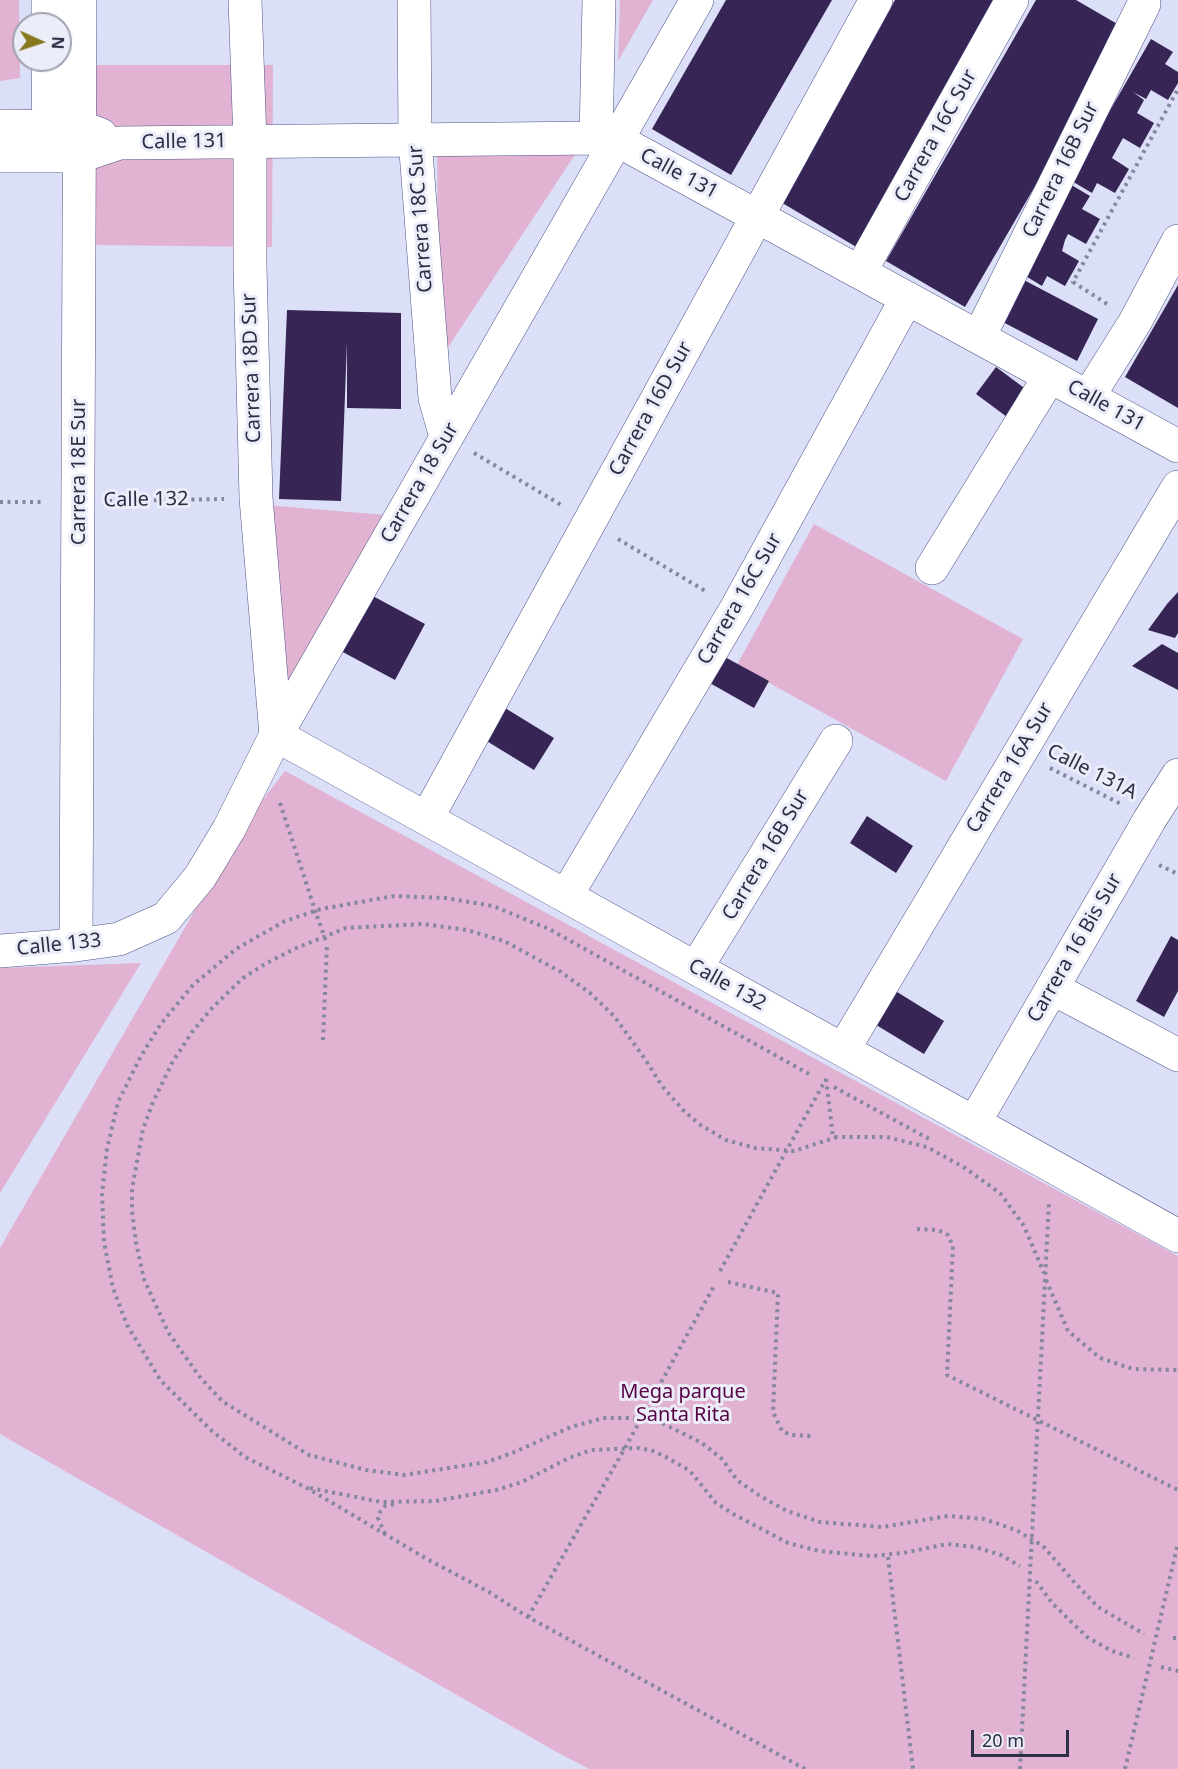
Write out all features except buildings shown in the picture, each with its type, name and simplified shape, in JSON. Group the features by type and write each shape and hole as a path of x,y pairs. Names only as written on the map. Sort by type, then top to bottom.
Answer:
{"street":[{"name":"Carrera 18E Sur","path":"64,141 80,0"},
{"name":"Carrera 18D Sur","path":"245,0 250,141 249,266 256,498 270,745"},
{"name":"Carrera 18C Sur","path":"414,0 415,140 435,398 446,437"},
{"path":"599,0 606,139"},
{"name":"Carrera 18 Sur","path":"119,939 166,918 200,877 229,829 270,745 446,437 606,139 697,0"},
{"name":"Carrera 16D Sur","path":"427,818 876,0"},
{"name":"Carrera 16C Sur","path":"860,272 1012,0"},
{"name":"Carrera 16B Sur","path":"979,337 1144,4"},
{"name":"Carrera 18E Sur","path":"50,72 64,141 79,501 76,945"},
{"name":"Calle 131","path":"0,126 64,141 119,143 606,139 757,216 1178,446"},
{"name":"Calle 131","path":"0,156 64,141"},
{"path":"1088,397 1135,322 1178,240"},
{"name":"Carrera 16C Sur","path":"566,896 736,609 907,298"},
{"path":"932,568 1050,376"},
{"name":"Carrera 16A Sur","path":"843,1050 1178,487"},
{"name":"Carrera 16B Sur","path":"696,968 836,741"},
{"name":"Calle 132","path":"270,745 427,818 1178,1236"},
{"name":"Carrera 16 Bis Sur","path":"974,1123 1150,819 1178,775"},
{"name":"Calle 133","path":"0,951 119,939"},
{"path":"1052,988 1178,1055"}],"path":[{"path":"1135,322 1073,282 1178,89"},
{"name":"Calle 132","path":"0,502 256,498"},
{"path":"270,745 317,916 327,944 323,1040"},
{"name":"Calle 131A","path":"1020,752 1150,819"},
{"path":"805,1769 528,1617 489,1592 307,1488 245,1457 212,1431 161,1381 127,1325 113,1288 104,1242 102,1194 107,1149 118,1102 141,1056 160,1025 194,985 236,949 285,921 316,911 394,896 446,898 493,906 549,929 809,1074"},
{"path":"1144,1634 1098,1607 1043,1546 1016,1530 984,1519 960,1517 939,1517 882,1527 820,1522 787,1511 760,1496 737,1480 722,1459 702,1443 656,1420 603,1418 571,1427 487,1462 404,1475 366,1470 309,1455 222,1401 200,1376 168,1332 144,1279 132,1211 132,1189 143,1129 172,1063 192,1032 212,1008 243,978 265,964 294,949 346,928 423,924 467,930 504,941 561,972 590,993 615,1016 662,1086 683,1110 699,1124 726,1140 755,1148 794,1151 835,1137 887,1137 927,1147 965,1168 1000,1193 1024,1226 1068,1331 1100,1358 1133,1370 1178,1370"},
{"path":"720,1271 826,1078 835,1137"},
{"path":"1020,1769 1049,1202"},
{"path":"917,1229 938,1230 948,1235 953,1246 947,1375 1178,1490"},
{"path":"728,1282 778,1293 773,1412 782,1431 791,1435 810,1436"},
{"path":"528,1617 714,1286"},
{"path":"307,1488 381,1502 436,1502 496,1491 522,1482 569,1458 591,1450 625,1448 651,1450 669,1458 690,1472 716,1503 788,1543 819,1551 871,1556 903,1553 947,1544 975,1547 1001,1555 1020,1566"},
{"path":"385,1534 378,1518 380,1512 385,1506 400,1502"},
{"path":"1125,1769 1178,1543"},
{"path":"888,1557 913,1769"},
{"path":"1036,1581 1052,1603 1087,1637 1112,1651 1134,1658"},
{"path":"1161,1667 1178,1671"}],"green space":[{"path":"0,0 19,0 19,12 12,12 12,72 20,72 20,78 0,81"},
{"path":"620,0 653,0 618,61"},
{"path":"88,65 273,65 272,247 94,245"},
{"path":"437,146 580,147 439,361"},
{"path":"266,505 397,516 284,713"},
{"path":"814,524 1023,639 946,781 737,665"},
{"name":"Mega parque Santa Rita","path":"285,771 1178,1256 1178,1769 589,1769 0,1434 0,1248 247,820"},
{"path":"141,963 0,1193 0,968"}]}
